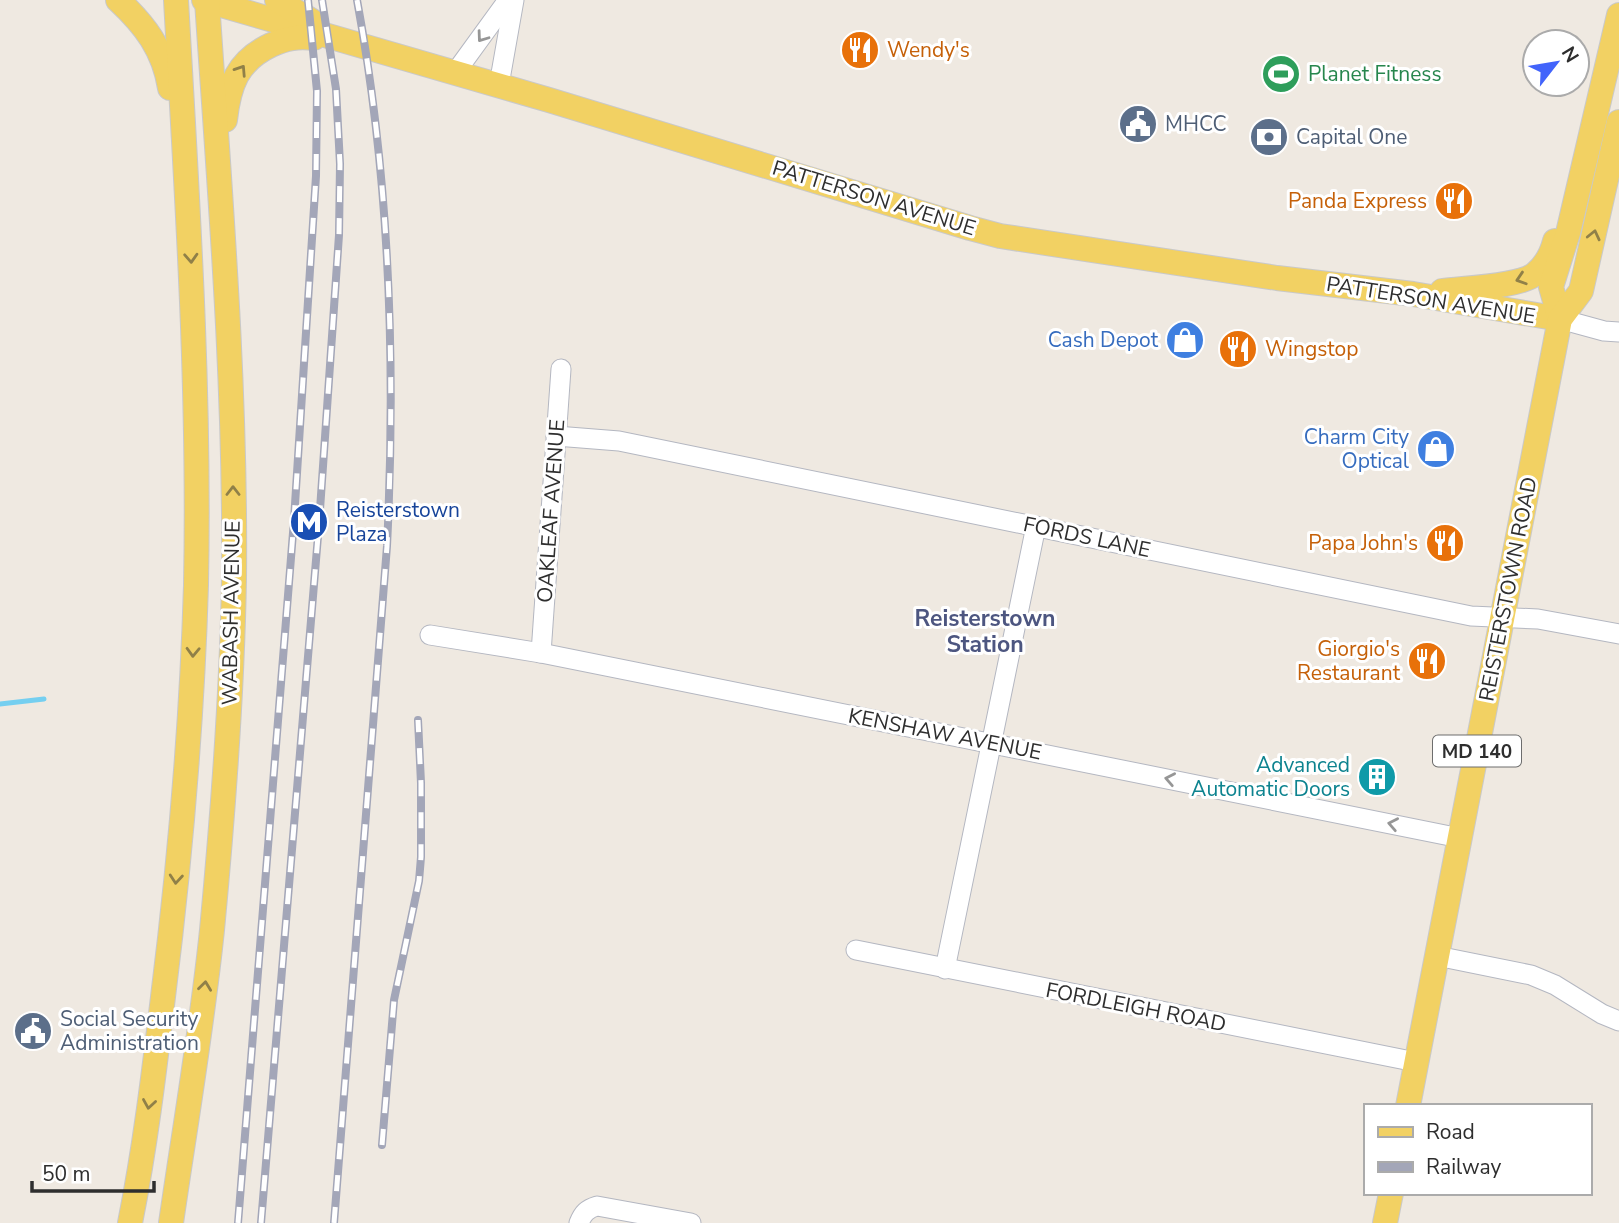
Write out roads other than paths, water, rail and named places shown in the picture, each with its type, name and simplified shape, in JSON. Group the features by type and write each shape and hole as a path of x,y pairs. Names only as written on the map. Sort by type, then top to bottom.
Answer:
{"main road":[{"path":"118,0 138,19 160,51 169,82 187,190"},
{"name":"WABASH AVENUE","path":"130,1223 156,1060 171,935 185,785 196,584 192,287 176,0"},
{"name":"WABASH AVENUE","path":"171,1223 212,932 224,780 234,580 233,424 228,300 206,0"},
{"name":"PATTERSON AVENUE","path":"206,0 1000,236 1277,278 1413,294 1560,319"},
{"path":"276,0 349,42"},
{"name":"REISTERSTOWN ROAD","path":"1560,319 1551,288 1569,233 1619,15"},
{"path":"219,184 228,95 236,75 247,60 259,50 284,38 300,36 349,42"},
{"path":"1413,294 1513,282 1536,274 1553,250 1571,179 1596,111"},
{"name":"REISTERSTOWN ROAD","path":"1408,1104 1560,319 1581,291 1619,122"},
{"path":"1385,1223 1391,1195"}],"street":[{"path":"455,74 508,0"},
{"path":"499,85 514,0"},
{"path":"1560,319 1604,331 1619,332"},
{"name":"OAKLEAF AVENUE","path":"541,653 561,369"},
{"name":"FORDS LANE","path":"556,436 619,442 1471,616 1538,619 1619,634"},
{"path":"945,968 1036,526"},
{"name":"KENSHAW AVENUE","path":"430,635 541,653 1460,838"},
{"name":"FORDLEIGH ROAD","path":"856,950 1416,1062"},
{"path":"1437,956 1531,975 1619,1021"},
{"path":"583,1216 597,1206 691,1223"}],"waterway":[{"path":"0,704 44,699"}],"railway":[{"path":"238,1223 294,520 316,176 317,91 308,0"},
{"path":"261,1223 319,524 339,235 340,164 336,89 322,0"},
{"path":"334,1223 387,546 390,478 388,272 377,135 357,0"},
{"path":"382,1145 394,1000 419,881 421,783 418,720"}],"place":[{"name":"Wendy's","path":"860,50"},
{"name":"Planet Fitness","path":"1281,74"},
{"name":"MHCC","path":"1138,124"},
{"name":"Capital One","path":"1269,137"},
{"name":"Panda Express","path":"1454,201"},
{"name":"Cash Depot","path":"1185,340"},
{"name":"Wingstop","path":"1238,349"},
{"name":"Charm City Optical","path":"1436,449"},
{"name":"Reisterstown Plaza","path":"309,522"},
{"name":"Papa John's","path":"1445,543"},
{"name":"Giorgio's Restaurant","path":"1427,661"},
{"name":"Advanced Automatic Doors","path":"1377,777"},
{"name":"Social Security Administration","path":"33,1031"}],"district":[{"name":"Reisterstown Station","path":"985,631"}]}
